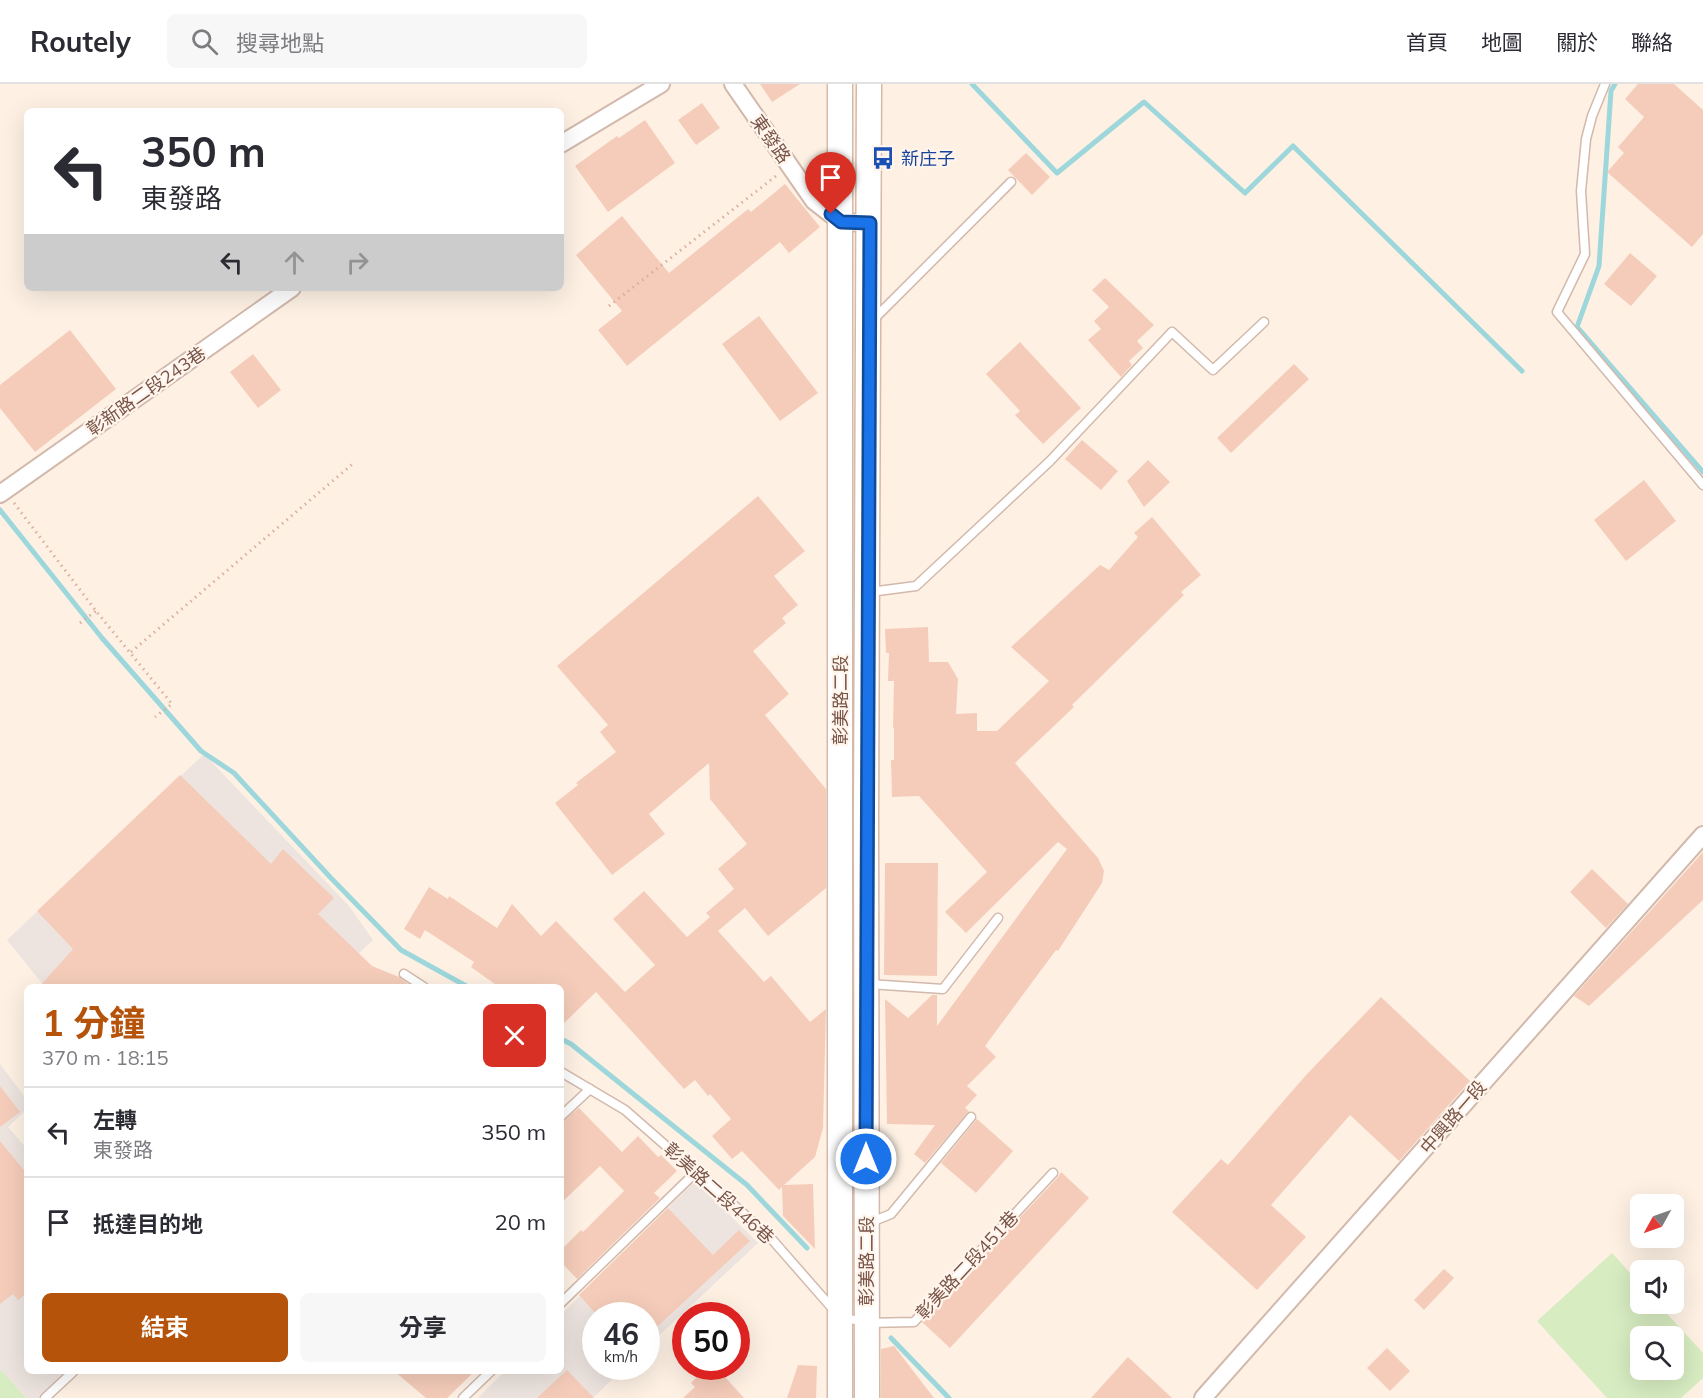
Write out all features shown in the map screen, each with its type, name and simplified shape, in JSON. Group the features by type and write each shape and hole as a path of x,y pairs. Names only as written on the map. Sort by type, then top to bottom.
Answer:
{"main road":[{"name":"彰美路二段","path":"840,84 840,1398"},
{"name":"彰美路二段","path":"867,1398 866,763 869,84"},
{"path":"839,761 866,763"}],"street":[{"path":"564,142 661,84"},
{"name":"東發路","path":"733,84 814,201 841,222"},
{"path":"841,222 870,223"},
{"name":"彰新路二段243巷","path":"2,492 288,291"},
{"name":"中興路一段","path":"1203,1398 1703,835"}],"lane":[{"path":"1605,84 1592,116 1586,139 1581,191 1585,254 1557,312 1703,485"},
{"path":"869,324 1011,182"},
{"path":"867,592 916,586 1050,461 1172,332 1213,370 1264,321"},
{"path":"866,984 943,989 998,918"},
{"path":"404,974 419,984"},
{"name":"彰美路二段446巷","path":"564,1074 625,1110 769,1236 839,1316"},
{"path":"564,1113 590,1089"},
{"path":"866,1225 891,1214 970,1117"},
{"path":"564,1300 696,1172"},
{"name":"彰美路二段451巷","path":"866,1323 914,1322 1053,1173"},
{"path":"839,1316 866,1323"},
{"path":"45,1398 71,1374"},
{"path":"463,1398 488,1374"}],"path":[{"path":"609,306 789,165"},
{"path":"131,652 356,462"},
{"path":"2,492 172,704 155,717"},
{"path":"80,623 96,610"}],"shaded area":[{"path":"204,754 349,906 373,940 326,984 43,984 7,940"},
{"path":"0,1064 24,1096 24,1112 8,1127 24,1146 24,1374 78,1374 52,1398 26,1398 0,1369"},
{"path":"695,1181 758,1243 695,1302 672,1302 672,1324 660,1335 660,1302 582,1302 582,1380 612,1380 593,1398 478,1398 502,1374 564,1374 564,1312"}],"green space":[{"path":"1612,1253 1630,1273 1630,1314 1667,1314 1678,1326 1630,1326 1630,1380 1684,1380 1684,1332 1703,1353 1703,1378 1681,1398 1607,1398 1537,1321"},
{"path":"0,1369 26,1398 0,1398"}],"building":[{"path":"760,84 800,84 772,102"},
{"path":"1638,84 1674,84 1703,110 1703,234 1692,247 1607,172 1624,153 1618,147 1644,117 1625,99"},
{"path":"702,103 720,128 696,145 678,120"},
{"path":"645,120 675,163 608,212 575,166 617,136 619,138"},
{"path":"1026,153 1050,177 1032,195 1008,170"},
{"path":"785,184 820,227 789,253 780,242 627,366 598,330 622,311 576,255 622,216 669,273 748,209 751,212"},
{"path":"1630,253 1657,276 1631,306 1604,284"},
{"path":"1105,278 1154,325 1137,341 1143,348 1129,361 1132,365 1121,377 1088,340 1101,329 1094,321 1109,307 1092,290"},
{"path":"759,316 818,393 780,421 722,344"},
{"path":"70,330 116,389 35,452 0,408 0,385"},
{"path":"1020,342 1081,408 1043,444 1015,415 1020,411 986,374"},
{"path":"253,354 281,390 258,408 230,372"},
{"path":"1294,364 1309,379 1231,453 1217,438"},
{"path":"1082,440 1118,471 1101,490 1065,459"},
{"path":"1148,460 1170,482 1144,507 1127,481"},
{"path":"1644,480 1676,521 1626,561 1594,520"},
{"path":"758,496 805,551 774,576 798,605 782,618 786,623 753,651 789,694 765,715 826,789 826,888 768,936 745,908 718,931 764,982 771,976 810,1022 826,1009 823,1128 815,1157 784,1185 813,1184 815,1249 783,1216 782,1187 779,1190 742,1151 732,1159 712,1136 731,1119 710,1094 708,1096 695,1080 684,1089 596,992 564,1023 564,984 495,984 471,967 474,962 425,930 420,939 404,929 429,887 448,899 449,896 497,928 512,904 541,936 556,921 625,992 655,965 613,919 644,891 687,937 710,917 706,913 734,889 718,869 747,844 710,799 709,763 649,814 665,834 612,875 555,803 578,785 576,783 616,752 600,732 608,725 557,666"},
{"path":"1152,517 1201,575 1181,592 1184,595 1072,705 1074,707 1015,763 1098,858 1104,871 1102,883 1058,951 1056,950 985,1046 996,1057 967,1086 977,1095 965,1108 969,1111 925,1163 914,1154 935,1125 887,1124 885,999 908,1018 932,995 937,995 937,1026 1067,849 1058,842 966,933 945,912 987,872 919,796 892,797 894,681 888,681 889,653 886,653 885,629 928,627 929,662 948,662 958,679 956,714 977,713 977,731 997,731 1049,681 1011,647 1100,565 1109,570 1138,537 1134,533"},
{"path":"180,775 271,864 283,849 334,898 318,914 372,966 399,977 408,984 42,984 73,949 37,911"},
{"path":"1703,852 1703,900 1589,1006 1574,996"},
{"path":"885,863 938,863 937,976 884,975"},
{"path":"1592,869 1628,904 1606,928 1570,892"},
{"path":"1381,997 1470,1081 1399,1161 1350,1115 1271,1205 1306,1237 1257,1290 1172,1212 1221,1159 1228,1165 1307,1074"},
{"path":"0,1086 20,1112 0,1127"},
{"path":"579,1108 622,1152 638,1136 658,1157 661,1155 677,1171 654,1193 660,1198 577,1279 564,1265 564,1247 581,1230 583,1232 624,1191 600,1166 564,1200 564,1120"},
{"path":"977,1119 1013,1151 976,1193 941,1163"},
{"path":"0,1141 24,1170 24,1295 18,1300 13,1294 0,1304"},
{"path":"1061,1172 1089,1198 950,1348 922,1322"},
{"path":"668,1208 713,1255 739,1230 750,1241 684,1302 672,1302 672,1313 660,1324 660,1302 585,1302 579,1295"},
{"path":"1444,1269 1454,1278 1424,1310 1414,1300"},
{"path":"894,1346 934,1398 881,1398 881,1349"},
{"path":"1387,1348 1410,1371 1390,1391 1367,1368"},
{"path":"1128,1357 1172,1398 1091,1398"},
{"path":"798,1365 817,1366 816,1398 787,1398"},
{"path":"567,1370 594,1398 537,1398"},
{"path":"398,1374 472,1374 447,1398 426,1398"},
{"path":"694,1380 728,1380 744,1398 683,1398 695,1387 691,1383"}],"waterway":[{"path":"972,84 1057,173 1144,102 1245,193 1293,146 1522,371"},
{"path":"1615,84 1611,91 1599,266 1577,327 1703,472"},
{"path":"0,510 102,638 201,751 234,773 401,950 463,984"},
{"path":"564,1040 747,1185 807,1248"},
{"path":"891,1338 949,1398"}],"place":[{"name":"新庄子","path":"883,158"}],"route":[{"path":"831,214 841,222 870,223 866,1159"}]}
